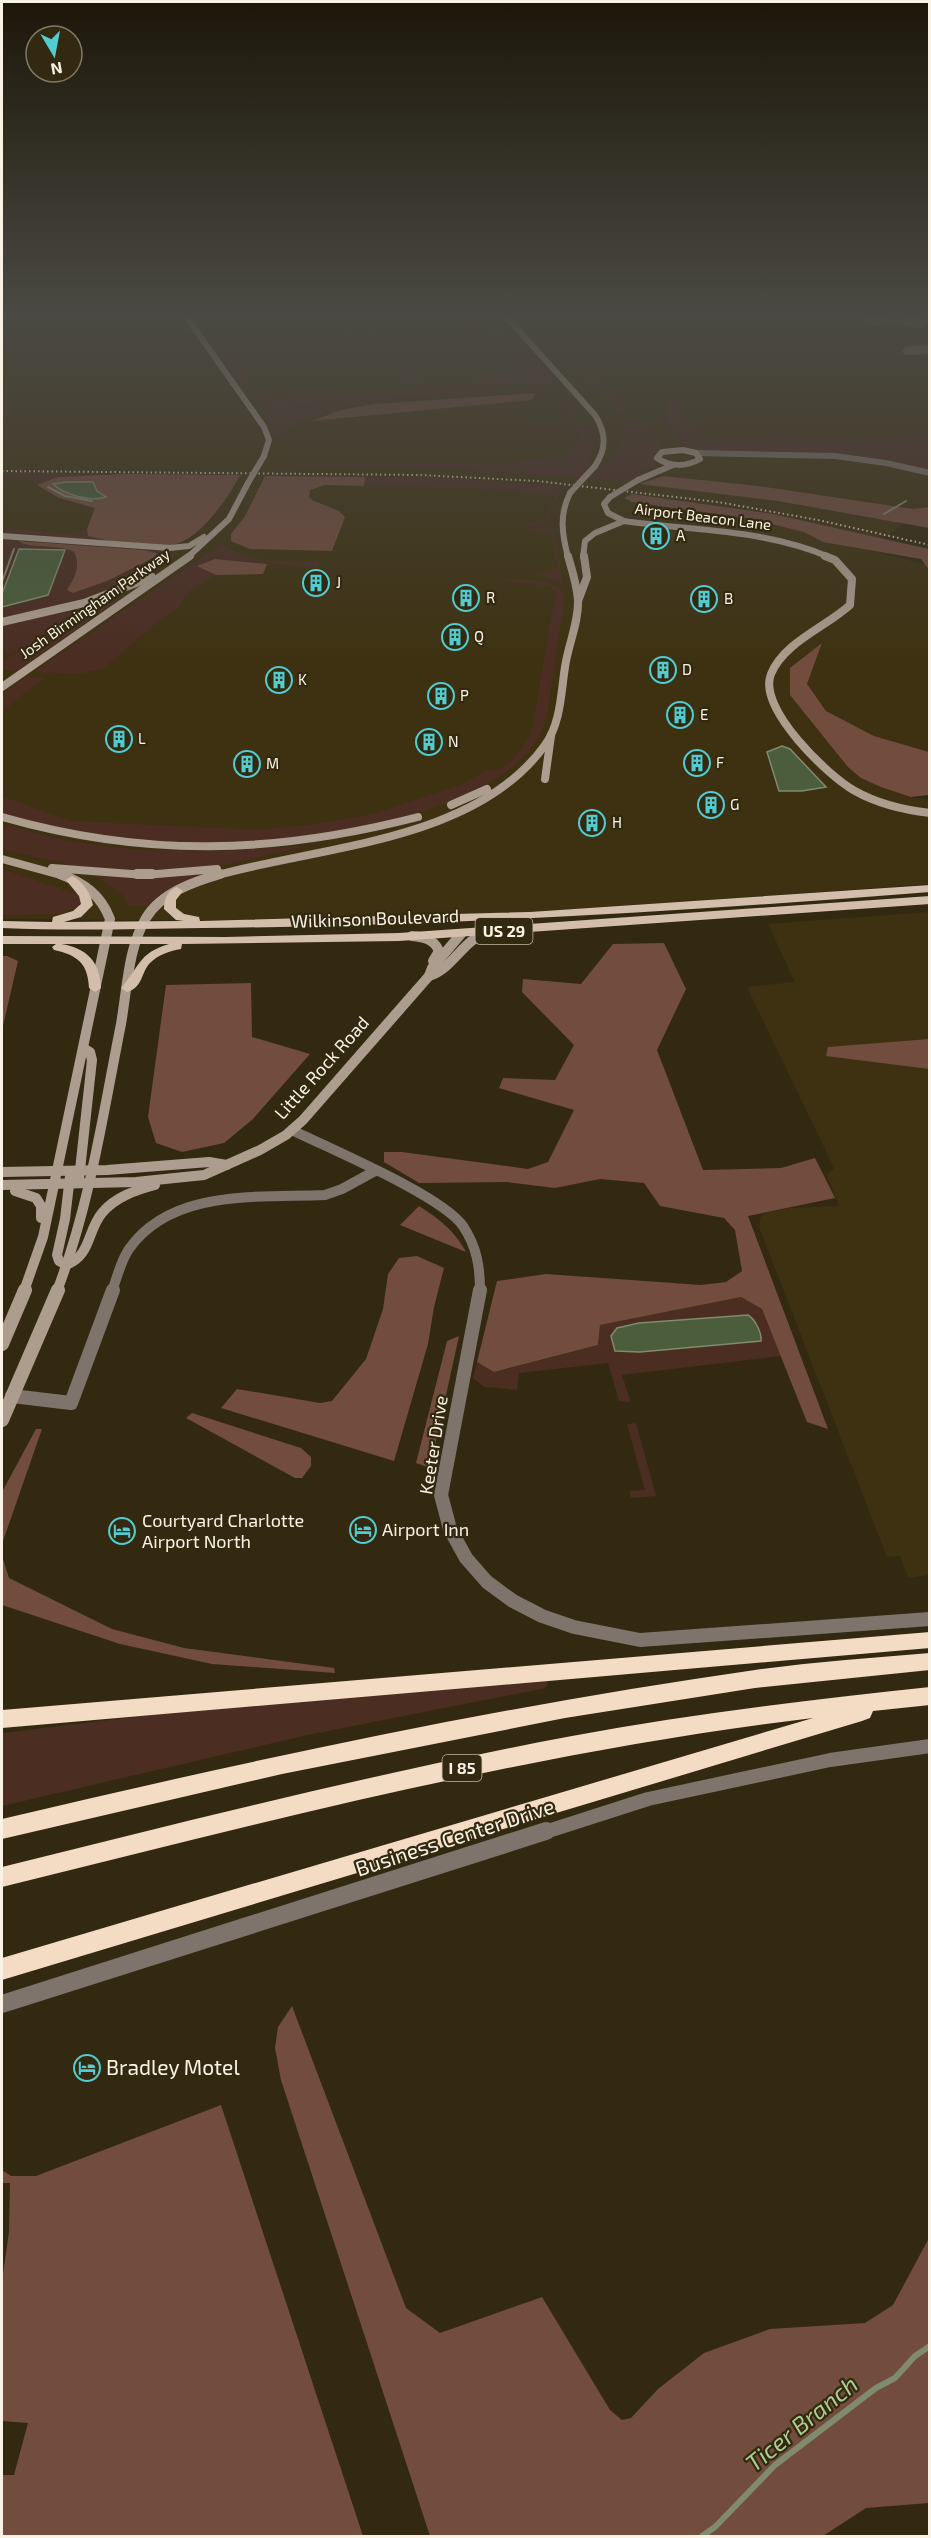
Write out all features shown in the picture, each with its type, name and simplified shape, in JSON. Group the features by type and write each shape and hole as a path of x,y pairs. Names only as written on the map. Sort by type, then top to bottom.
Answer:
{"highway":[{"path":"8,1720 373,1686 930,1640"},
{"name":"I 85","path":"2,1829 159,1790 418,1736 638,1697 758,1679 930,1661"},
{"path":"2,1969 919,1697"},
{"name":"I 85","path":"2,1876 407,1779 573,1745 793,1712 919,1697"}],"main road":[{"name":"Josh Birmingham Parkway","path":"2,687 197,551 221,528 229,519 264,456 269,443 265,430"},
{"path":"578,602 561,522 561,512 570,493 601,458 605,440 603,430"},
{"path":"655,471 659,460 658,454 669,450 697,457"},
{"name":"Airport Beacon Lane","path":"697,457 655,471 638,480 610,497 604,504 604,508 624,521 745,533 784,540 823,554 845,569 855,587 855,595 850,605 777,663 769,681 770,697 774,706 794,731 845,785 892,806 930,813"},
{"path":"659,460 680,464"},
{"path":"545,779 551,735 578,602 587,577 583,562 585,541 596,533 624,521"},
{"path":"2,536 175,548 189,546 221,528"},
{"name":"Josh Birmingham Parkway","path":"2,622 109,596 150,578 197,551"},
{"path":"66,1266 59,1261 57,1255 65,1219 80,1177 142,926 152,910 177,891 207,878 396,832 472,806 520,774 551,735"},
{"path":"2,817 49,831 116,842 189,847 265,844 337,835 424,815 487,789 528,764"},
{"path":"2,859 72,880 93,891 103,901 109,914 110,926 46,1224 34,1267 2,1344"},
{"path":"30,866 145,875 262,863"},
{"path":"2,924 62,919 81,912 87,907 87,900 79,886 72,880"},
{"name":"Wilkinson Boulevard","path":"2,924 258,925 508,916 930,888"},
{"path":"177,891 170,906 171,911 180,917 197,920 245,921 258,925"},
{"name":"Wilkinson Boulevard","path":"2,942 208,941 461,934 930,900"},
{"path":"461,934 470,928 480,926 708,910 724,908 736,902"},
{"name":"Little Rock Road","path":"431,971 443,970 473,937 489,932"},
{"name":"Little Rock Road","path":"80,1177 159,1180 213,1174 226,1165 270,1147 292,1130 461,934"},
{"path":"408,936 424,938 437,945 439,951 432,963 431,971"},
{"path":"127,988 133,984 142,965 156,953 175,946 208,941"},
{"path":"2,942 57,946 76,951 93,965 95,988"},
{"path":"2,1420 41,1332 66,1266 80,1177 92,1060 90,1052 82,1048"},
{"name":"Little Rock Road","path":"80,1177 165,1171 184,1165 209,1162 226,1165"},
{"path":"2,1172 55,1177"},
{"path":"2,1183 55,1177 68,1173 80,1177"},
{"path":"66,1266 76,1262 83,1255 96,1221 117,1200 145,1188 196,1176"},
{"path":"2,1190 36,1196 41,1202 41,1220 46,1224"}],"street":[{"path":"697,457 794,454 886,463 930,472"},
{"name":"Keeter Drive","path":"292,1130 421,1195 448,1212 462,1225 476,1251 480,1264 480,1291 441,1495 444,1514 463,1555 496,1591 544,1618 571,1628 602,1636 640,1640 930,1620"},
{"path":"12,1396 71,1403 127,1251 138,1235 167,1215 194,1204 212,1201 325,1195 375,1171"},
{"name":"Business Center Drive","path":"2,2004 648,1799 830,1760 930,1746"}],"shaded area":[{"path":"2,430 929,430 929,515 919,513 867,550 928,565 925,568 930,570 929,752 874,736 826,711 807,684 822,644 790,669 790,695 861,778 911,797 929,800 929,884 508,914 314,921 2,919"},
{"path":"272,430 286,430 275,437"},
{"path":"579,430 594,430 594,448 586,464 603,466 621,444 624,430 649,430 662,446 654,455 655,465 632,479 643,482 639,484 469,470 299,466 292,462 504,462 564,457 576,442"},
{"path":"674,430 698,430 707,439 777,434 857,439 929,433 929,471 861,457 712,454 686,448"},
{"path":"2,472 128,474 58,477 37,485 26,478 2,477"},
{"path":"128,474 240,475 222,504 197,532 179,543 158,546 121,543 88,536 87,529 95,508 59,498 37,485 58,477"},
{"path":"265,476 365,477 364,486 325,485 310,490 309,497 312,500 339,511 345,517 332,551 250,549 231,541 231,534 245,516"},
{"path":"663,476 758,486 913,509 929,507 929,528 778,501 639,484"},
{"path":"365,477 453,478 566,486 555,502 549,521 538,525 520,525 546,520 555,495 490,489 364,486"},
{"path":"93,482 97,491 106,497 93,499 78,496 53,484"},
{"path":"632,494 773,514 929,549 929,570 921,559 823,542 804,532 746,518 632,502 624,498"},
{"path":"553,527 563,582 531,573 499,572 543,573 558,568 551,531 519,530"},
{"path":"2,528 68,534 87,529 88,536 127,544 2,534"},
{"path":"2,537 180,553 117,586 49,608 2,618","holes":["18,541 144,550 133,570 73,593 78,565 74,552 60,547 30,546"]},
{"path":"18,541 144,550 156,553 157,556 107,581 73,593 67,590 77,567 74,552 68,549 23,544"},
{"path":"222,544 257,558 320,562 318,568 224,559 206,568 209,573 216,575 188,592 177,609 159,621 103,669 79,674 33,672"},
{"path":"19,549 65,550 48,595 2,607 2,594"},
{"path":"215,559 267,564 263,574 216,575 197,566"},
{"path":"497,580 534,580 552,585 565,595 547,716 528,752 493,780 447,803 394,820 338,831 283,839 194,843 85,835 2,813 2,796 70,821 259,830 372,814 461,785 483,772 501,768 514,759 531,734 556,592 550,586"},
{"path":"117,597 120,599 16,671 2,670 2,660 35,644 7,655 3,654 3,626"},
{"path":"822,643 807,684 826,711 874,736 929,752 929,795 911,797 861,778 848,767 790,695 790,668"},
{"path":"25,677 45,678 2,713 2,694"},
{"path":"782,746 790,749 826,787 802,791 779,791 767,752"},
{"path":"2,824 69,841 129,849 211,851 307,846 225,865 162,873 84,868 2,849"},
{"path":"2,869 77,894 83,903 79,909 74,908 58,914 2,915"},
{"path":"96,875 197,876 161,894 147,906 129,906 123,895"},
{"path":"929,912 929,1575 908,1578 900,1556 887,1557 759,1227 761,1216 768,1212 789,1208 839,1206 827,1176 834,1168 747,987 795,982 768,924"},
{"path":"664,943 686,989 657,1050 703,1170 781,1168 815,1158 835,1198 748,1216 828,1429 807,1422 762,1309 741,1297 600,1325 598,1345 494,1372 477,1362 497,1281 546,1274 701,1285 726,1282 742,1271 735,1230 724,1218 660,1206 644,1183 600,1179 555,1188 507,1182 419,1183 384,1162 384,1152 402,1152 528,1169 548,1162 574,1110 499,1088 503,1078 555,1080 574,1045 522,992 523,979 581,984 613,944"},
{"path":"2,956 18,961 2,1030"},
{"path":"251,983 252,1037 310,1054 253,1119 224,1143 182,1152 156,1143 148,1117 166,985"},
{"path":"929,1039 929,1069 826,1056 828,1047"},
{"path":"419,1206 445,1226 466,1252 400,1225"},
{"path":"417,1256 444,1268 428,1344 394,1461 221,1408 237,1389 320,1403 332,1401 366,1359 383,1309 388,1274 399,1258"},
{"path":"741,1297 762,1309 781,1356 622,1375 631,1402 619,1401 608,1363 519,1373 517,1390 484,1387 473,1378 477,1362 495,1372 598,1345 600,1325"},
{"path":"748,1315 758,1326 761,1341 640,1352 615,1351 611,1336 617,1328 639,1323"},
{"path":"459,1336 430,1468 416,1463 447,1341"},
{"path":"192,1413 301,1448 311,1457 311,1466 302,1478 295,1478 186,1418"},
{"path":"636,1423 656,1496 631,1498 629,1491 645,1490 627,1424"},
{"path":"36,1429 42,1429 3,1541 3,1559 9,1578 112,1629 184,1648 334,1668 335,1673 212,1664 120,1644 2,1605 2,1492"},
{"path":"543,1680 548,1682 546,1688 303,1736 2,1806 2,1733 224,1706"},
{"path":"292,2006 406,2308 440,2333 542,2297 610,2410 622,2420 631,2418 658,2389 704,2353 770,2329 865,2323 893,2305 929,2238 929,2503 866,2508 823,2536 430,2536 281,2080 275,2048 278,2027"},
{"path":"221,2105 363,2536 2,2536 2,2475 14,2475 28,2423 2,2421 2,2281 9,2232 10,2183 2,2183 2,2170 11,2176 36,2176"}],"waterway":[{"path":"48,487 65,496 92,501"},
{"path":"884,514 906,501"},
{"path":"2,582 14,549"},
{"name":"Ticer Branch","path":"702,2536 715,2527 775,2465 876,2388 895,2378 915,2356 930,2346"}],"railway":[{"path":"2,471 420,475 537,481 718,502 818,520 930,545"}],"place":[{"name":"A","path":"656,536"},
{"name":"J","path":"316,583"},
{"name":"R","path":"466,598"},
{"name":"B","path":"704,599"},
{"name":"Q","path":"455,637"},
{"name":"D","path":"663,670"},
{"name":"K","path":"279,680"},
{"name":"P","path":"441,696"},
{"name":"E","path":"680,715"},
{"name":"L","path":"119,739"},
{"name":"N","path":"429,742"},
{"name":"F","path":"697,763"},
{"name":"M","path":"247,764"},
{"name":"G","path":"711,805"},
{"name":"H","path":"592,823"},
{"name":"Airport Inn","path":"363,1530"},
{"name":"Courtyard Charlotte Airport North","path":"122,1531"},
{"name":"Bradley Motel","path":"87,2068"}]}
